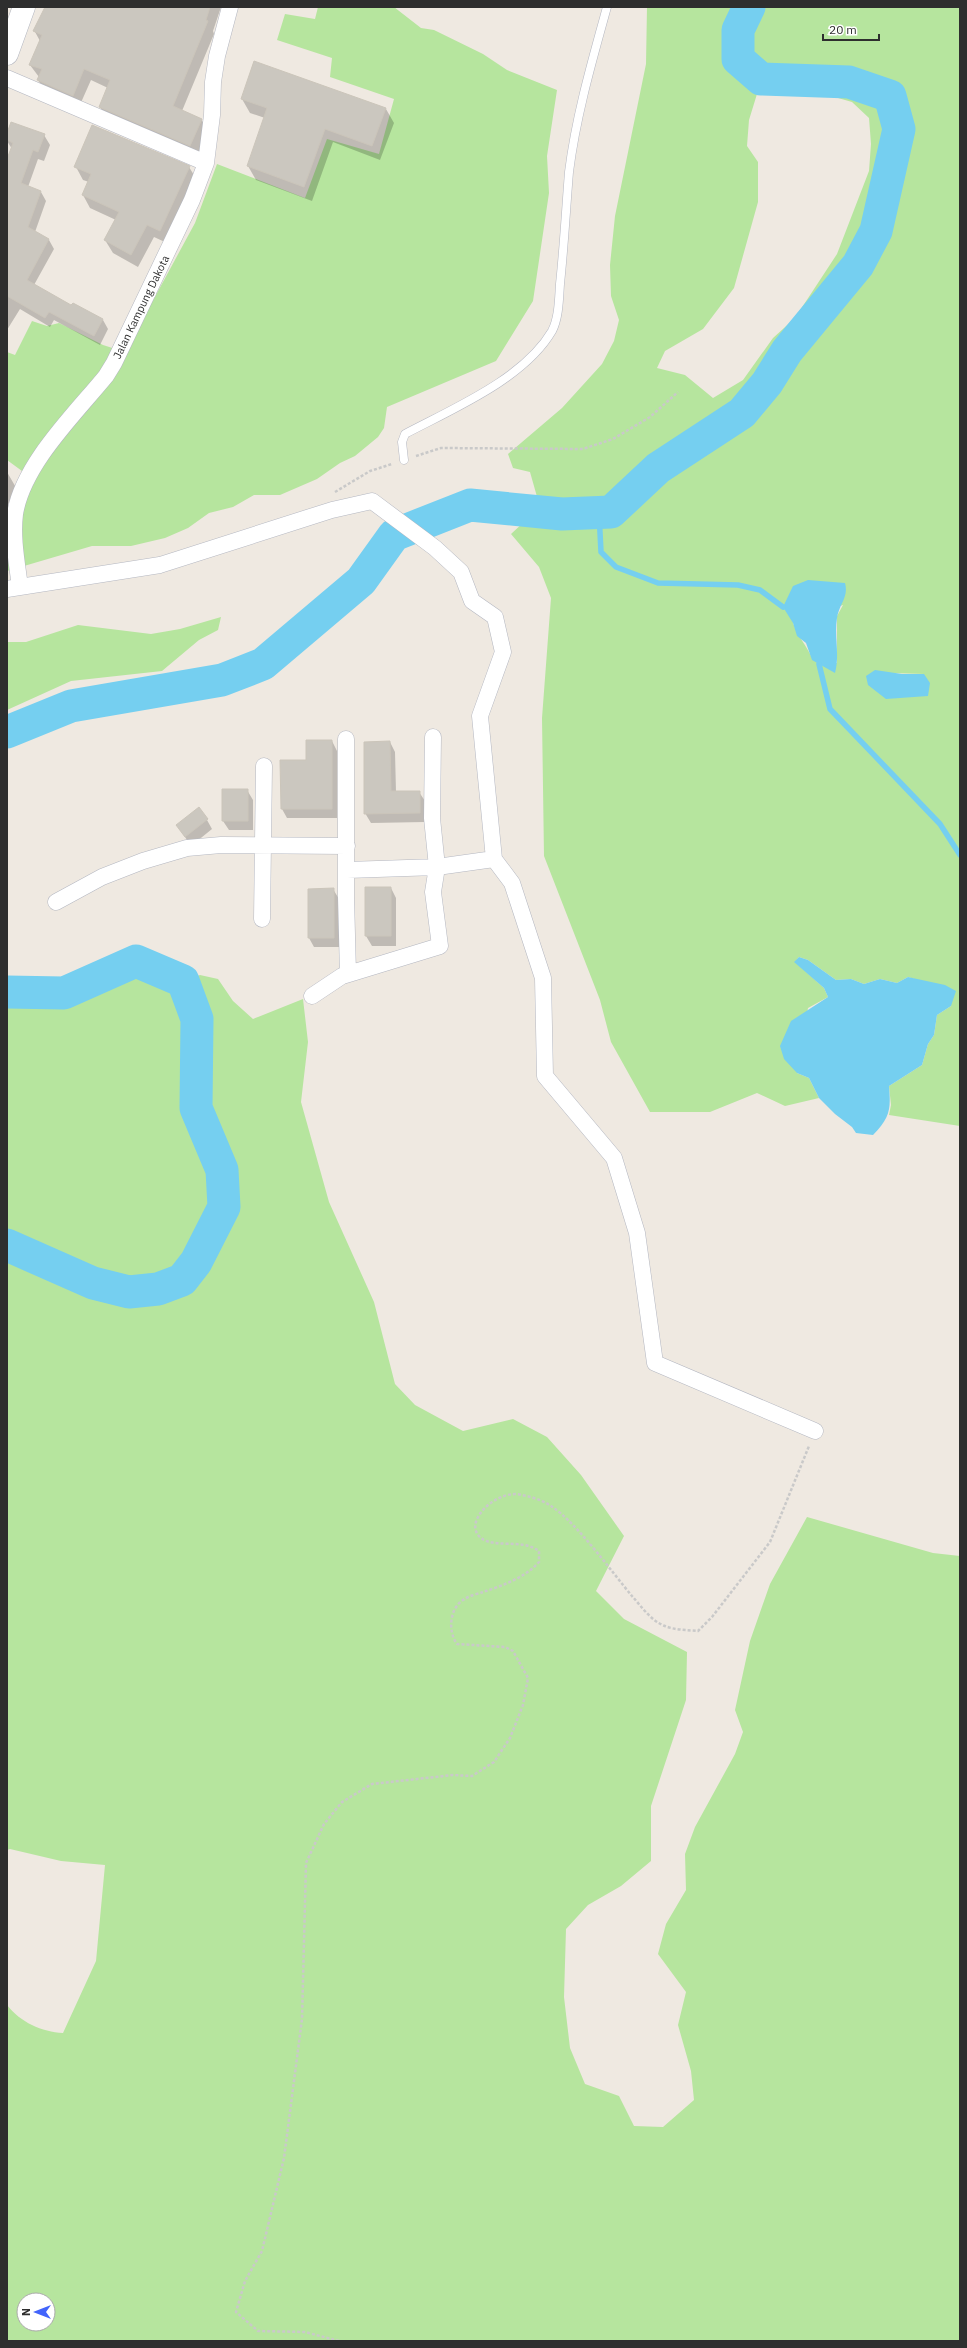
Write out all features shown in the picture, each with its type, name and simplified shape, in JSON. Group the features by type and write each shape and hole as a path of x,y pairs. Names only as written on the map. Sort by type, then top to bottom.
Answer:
{"main road":[{"path":"7,54 24,7"}],"street":[{"name":"Jalan Kampung Dakota","path":"14,588 15,514 23,490 38,461 106,376 114,363 192,200 206,163 212,115 214,76 230,7"},
{"path":"7,78 206,163"},
{"path":"14,588 160,565 332,510 372,501 435,548 461,572 472,601 495,617 503,652 480,716 494,859 512,883 543,978 545,1012 542,1042 545,1076 614,1158 637,1233 655,1363 815,1431"},
{"path":"312,996 342,976 440,946 434,892 437,867 432,818 434,737"},
{"path":"346,739 348,974"},
{"path":"262,919 264,766"},
{"path":"56,902 102,877 143,861 188,848 348,846"},
{"path":"347,870 437,867 494,859"}],"lane":[{"path":"404,460 402,442 405,434 466,402 509,375 534,354 552,330 558,302 570,171 582,102 607,7"}],"path":[{"path":"332,510 335,490 370,471 441,448 583,449 613,439 650,417 678,392"},
{"path":"339,2341 305,2332 258,2331 236,2312 245,2281 262,2251 284,2158 302,2019 306,1863 324,1824 342,1802 366,1787 372,1784 453,1775 472,1776 494,1762 510,1738 523,1705 528,1678 520,1661 513,1651 505,1647 457,1644 452,1637 450,1628 454,1614 462,1600 531,1572 540,1562 539,1551 531,1545 488,1542 480,1536 476,1528 479,1516 487,1505 505,1494 517,1493 536,1498 551,1506 575,1528 646,1613 665,1626 698,1631 712,1617 770,1542 815,1431"}],"green space":[{"path":"318,7 394,7 421,28 434,30 483,54 507,70 557,90 547,156 549,193 533,301 496,361 387,407 384,428 378,437 355,456 340,463 317,479 280,495 254,495 233,507 209,513 188,528 165,538 131,546 92,546 7,571 7,545 27,489 22,471 7,460 7,352 15,355 32,321 47,326 59,323 103,345 125,352 195,223 217,164 305,198 327,139 379,154 394,99 330,77 332,58 277,40 285,14 315,19"},
{"path":"647,7 960,7 960,1126 889,1115 891,1105 889,1086 922,1065 928,1044 934,1035 937,1015 951,1006 924,982 908,977 897,983 880,979 864,984 851,979 836,980 808,960 799,957 795,962 824,988 828,997 808,1008 797,1073 809,1078 819,1098 785,1106 757,1093 710,1112 650,1112 611,1042 600,1000 544,856 542,718 551,598 539,567 511,534 525,521 545,525 530,472 513,468 508,454 562,408 602,364 614,341 619,320 611,296 610,265 615,216 646,64","holes":["788,89 824,94 852,102 869,118 871,144 869,171 837,254 795,318 773,338 743,380 713,398 685,375 657,368 665,351 703,329 734,288 758,202 758,162 747,146 749,120 757,94","843,605 837,616 837,663 813,660 797,633 793,623","889,673 924,674 914,696 902,696"]},
{"path":"221,617 218,630 199,640 162,671 71,681 7,710 7,642 26,642 78,625 151,634 180,629"},
{"path":"141,972 171,986 200,975 218,979 233,1001 253,1019 303,999 308,1042 301,1102 329,1202 374,1302 395,1384 415,1405 463,1431 513,1419 547,1437 581,1475 624,1536 596,1591 624,1619 687,1652 686,1700 651,1806 651,1861 621,1886 588,1905 566,1929 564,1997 570,2048 585,2084 619,2096 634,2126 663,2127 694,2100 691,2071 678,2025 686,1992 658,1954 666,1924 686,1890 685,1854 695,1827 735,1754 743,1732 735,1710 750,1641 770,1584 807,1517 933,1553 960,1556 960,2341 7,2341 7,2005 18,2016 32,2025 47,2031 63,2033 96,1961 105,1865 61,1861 10,1849 7,1850 7,1000 34,1006 73,1000 105,983"}],"water":[{"path":"808,580 845,583 845,597 837,618 837,659 835,673 812,660 806,643 797,636 793,623 783,607 793,586"},
{"path":"875,670 902,674 924,674 930,683 928,696 886,699 868,685 866,676"},
{"path":"799,957 808,960 836,980 851,979 864,984 880,979 897,983 908,977 945,985 956,991 951,1006 937,1015 934,1035 928,1044 922,1065 889,1086 890,1101 888,1113 883,1123 873,1135 856,1133 852,1127 835,1114 819,1098 809,1078 797,1073 784,1059 780,1046 791,1021 828,997 824,988 794,962"}],"building":[{"path":"45,7 210,7 206,20 208,21 173,106 202,119 190,146 99,107 110,80 84,69 73,96 37,80 42,69 29,65 42,35 33,31"},
{"path":"254,61 386,108 372,146 325,129 304,187 247,166 267,108 241,99"},
{"path":"11,122 45,134 38,152 33,150 21,183 41,191 28,227 49,239 27,280 71,305 73,303 103,319 94,336 49,312 45,318 7,296 7,159 13,143 7,140 7,133"},
{"path":"92,125 190,166 160,231 147,225 131,255 104,240 119,212 82,195 91,174 74,167"},
{"path":"306,740 332,740 332,809 281,809 280,760 306,760"},
{"path":"390,741 391,791 420,791 420,813 364,814 364,742"},
{"path":"222,789 248,789 248,821 222,821"},
{"path":"199,807 208,819 185,837 176,825"},
{"path":"365,887 391,887 391,936 365,936"},
{"path":"334,888 334,938 308,938 308,889"}],"waterway":[{"path":"7,732 71,706 222,680 263,664 361,581 394,535 470,505 562,514 611,512 658,468 742,413 767,383 787,351 858,265 876,231 899,129 890,96 849,82 761,79 738,59 738,30 749,7"},
{"path":"599,513 601,552 616,567 658,583 738,585 760,590 783,607"},
{"path":"819,664 830,709 940,824 960,855"},
{"path":"7,992 64,993 136,961 183,981 197,1019 196,1108 222,1170 224,1207 196,1262 182,1280 158,1289 129,1292 93,1283 7,1245"}]}
